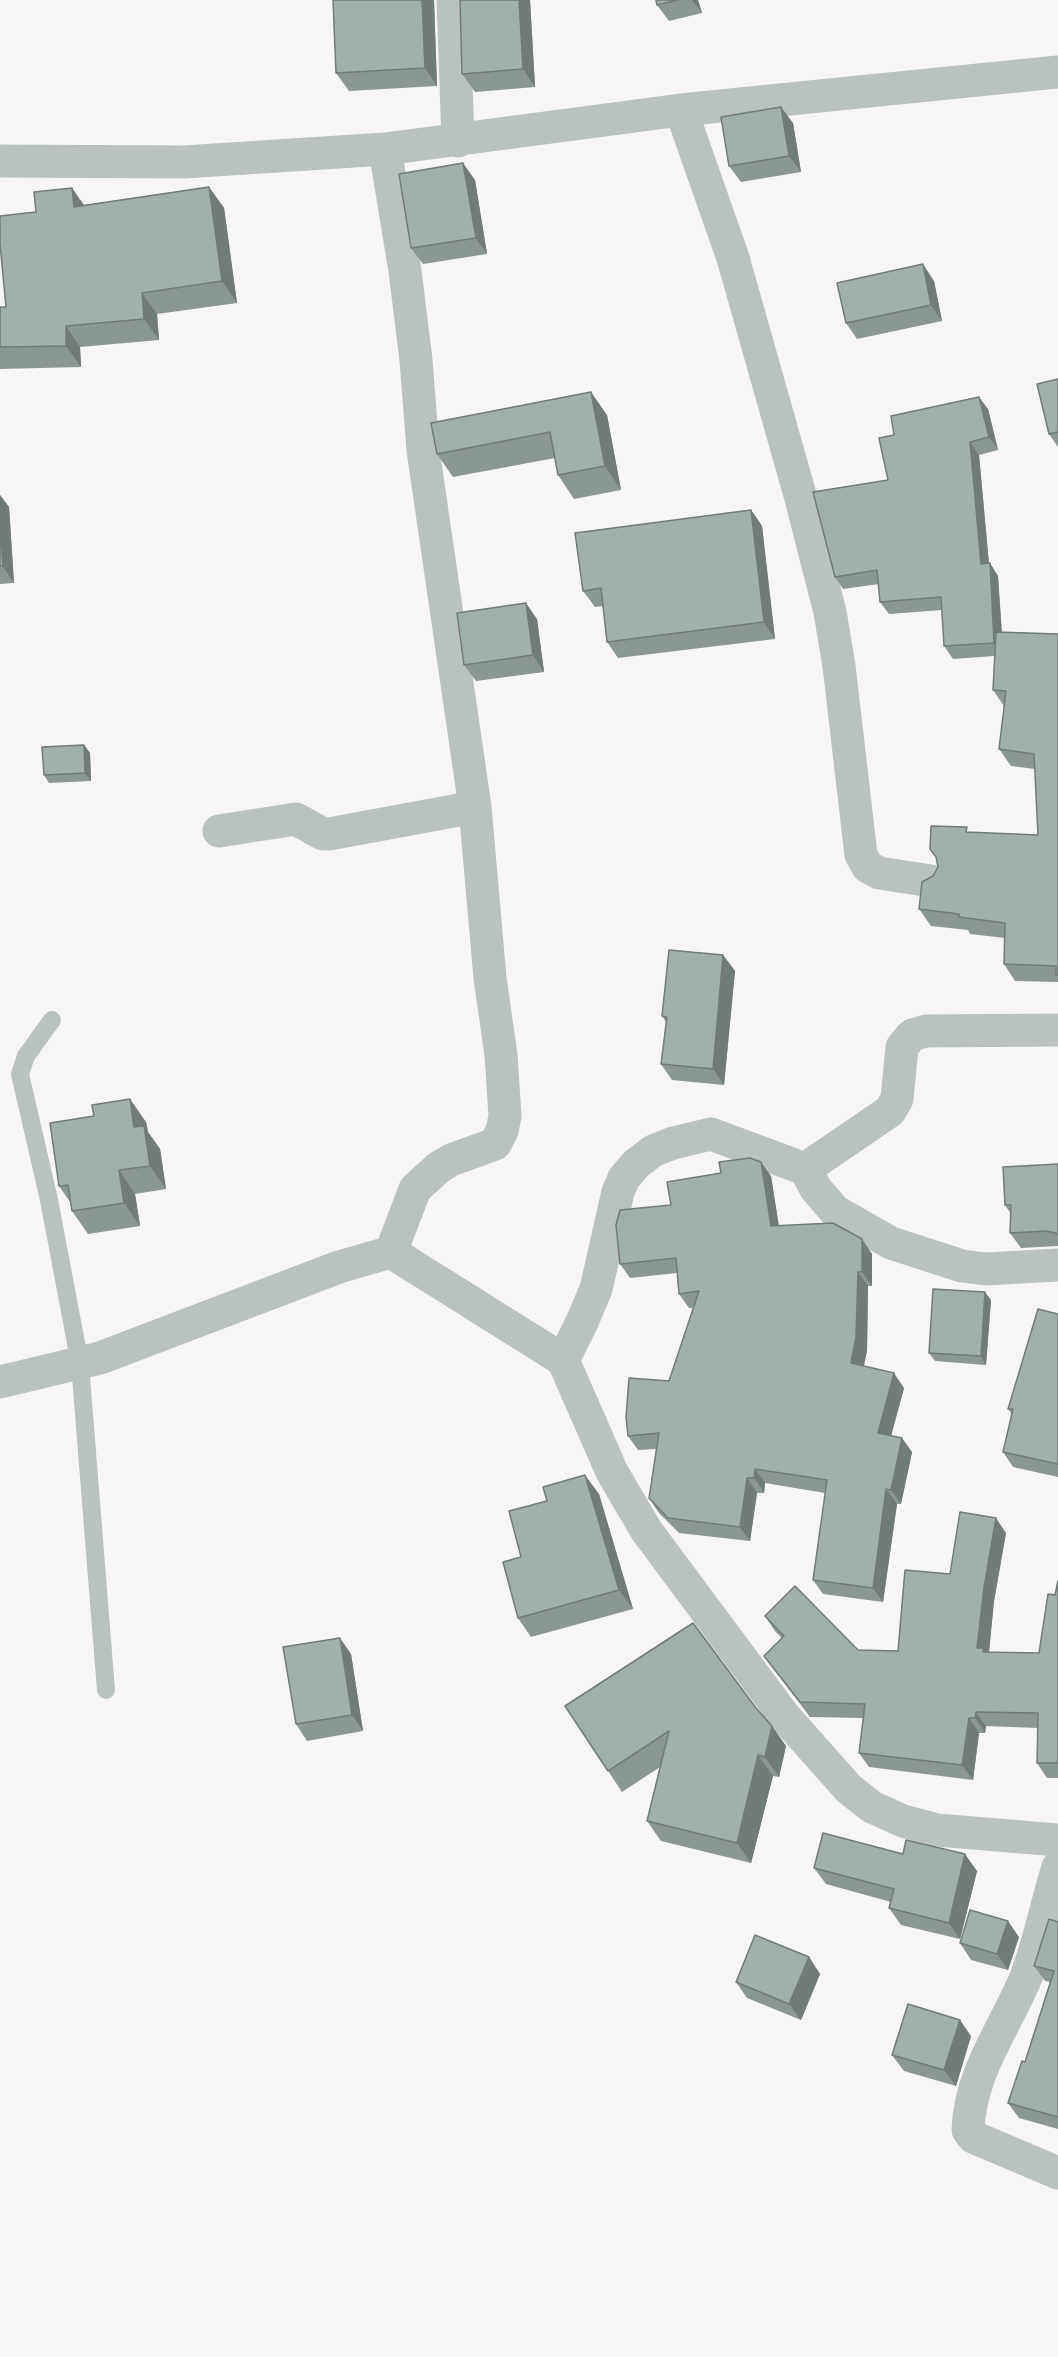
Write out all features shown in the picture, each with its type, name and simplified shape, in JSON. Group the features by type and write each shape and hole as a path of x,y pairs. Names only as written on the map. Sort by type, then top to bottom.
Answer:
{"street":[{"path":"453,0 458,141"},
{"path":"0,161 184,162 385,149 681,110 1058,72"},
{"path":"681,110 733,258 800,495 830,612 839,666 861,855 868,867 879,873 931,881"},
{"path":"385,149 405,271 416,360 423,450 475,807 490,978 501,1055 505,1116 502,1131 495,1144 451,1160 415,1188 391,1252"},
{"path":"219,831 296,819 323,834 329,834 475,807"},
{"path":"805,1169 890,1111 897,1099 902,1047 912,1035 926,1031 1058,1030"},
{"path":"563,1360 596,1289 618,1192 624,1178 636,1164 653,1151 711,1134 805,1169 816,1189 835,1210 891,1244 963,1266 986,1269 1058,1265"},
{"path":"0,1382 100,1359 339,1267 391,1252 563,1360 612,1472 646,1530 785,1717 849,1789 872,1807 903,1821 937,1830 1058,1840"},
{"path":"1058,1867 1026,1977 992,2043 972,2096 968,2130 973,2136 1058,2173"}],"lane":[{"path":"52,1020 26,1056 20,1074 49,1200 80,1364 106,1690"}],"building":[{"path":"333,0 422,0 425,68 336,73"},
{"path":"460,0 519,0 523,69 462,74"},
{"path":"656,0 678,0 657,5"},
{"path":"781,107 789,156 729,166 721,117"},
{"path":"463,163 476,238 411,248 399,174"},
{"path":"209,187 222,281 142,293 144,319 66,326 66,346 0,347 0,307 6,307 0,244 0,216 36,212 34,192 72,188 74,207"},
{"path":"923,264 931,305 846,323 837,283"},
{"path":"1058,379 1058,432 1049,434 1037,384"},
{"path":"591,392 605,466 558,475 550,432 437,454 431,423"},
{"path":"979,397 989,437 970,442 981,564 990,563 994,643 944,646 941,597 880,602 877,570 835,577 813,492 888,480 879,438 894,435 891,416"},
{"path":"751,510 764,622 607,642 601,588 583,591 575,533"},
{"path":"0,526 3,566 0,566"},
{"path":"526,603 533,655 464,665 457,613"},
{"path":"996,632 1058,634 1058,975 1056,975 1056,966 1004,964 1005,923 919,909 922,882 933,876 938,867 936,857 930,849 931,826 967,827 966,832 1038,835 1034,754 999,749 1006,691 993,690"},
{"path":"84,745 85,773 44,775 42,747"},
{"path":"669,950 723,955 713,1069 661,1064 667,1017 662,1016"},
{"path":"130,1099 134,1127 144,1126 150,1166 119,1170 124,1203 72,1211 68,1185 59,1186 50,1123 94,1116 92,1105"},
{"path":"750,1158 761,1162 771,1226 833,1223 862,1239 862,1272 858,1272 856,1337 851,1363 894,1373 878,1433 902,1438 891,1490 886,1489 873,1588 813,1580 827,1480 755,1469 754,1478 747,1478 740,1527 668,1518 649,1498 659,1433 628,1436 626,1417 629,1378 669,1381 699,1291 679,1294 676,1258 620,1264 616,1225 620,1210 671,1205 667,1182 721,1173 719,1162"},
{"path":"1058,1164 1058,1235 1046,1231 1010,1233 1011,1205 1005,1205 1003,1167"},
{"path":"933,1289 985,1292 981,1356 929,1353"},
{"path":"1038,1309 1058,1314 1058,1464 1003,1452 1013,1409 1008,1409"},
{"path":"585,1475 619,1590 518,1618 503,1562 521,1557 509,1511 547,1501 543,1487"},
{"path":"960,1512 996,1518 984,1587 977,1648 983,1648 983,1652 1039,1653 1048,1594 1055,1595 1058,1581 1058,1763 1037,1763 1038,1713 976,1712 975,1718 969,1718 962,1765 859,1753 865,1704 800,1702 764,1656 784,1636 765,1616 795,1586 858,1650 898,1651 905,1570 950,1574"},
{"path":"693,1623 772,1726 765,1757 758,1755 737,1843 647,1821 669,1731 608,1771 565,1706"},
{"path":"340,1638 352,1715 296,1724 283,1647"},
{"path":"823,1833 903,1854 906,1840 965,1854 949,1923 889,1908 894,1889 814,1868"},
{"path":"970,1910 1008,1921 997,1954 960,1943"},
{"path":"1049,1919 1058,1922 1058,2117 1008,2103 1022,2061 1025,2062 1054,1971 1034,1966"},
{"path":"755,1935 809,1957 789,2004 736,1982"},
{"path":"908,2004 960,2020 944,2070 892,2055"}]}
